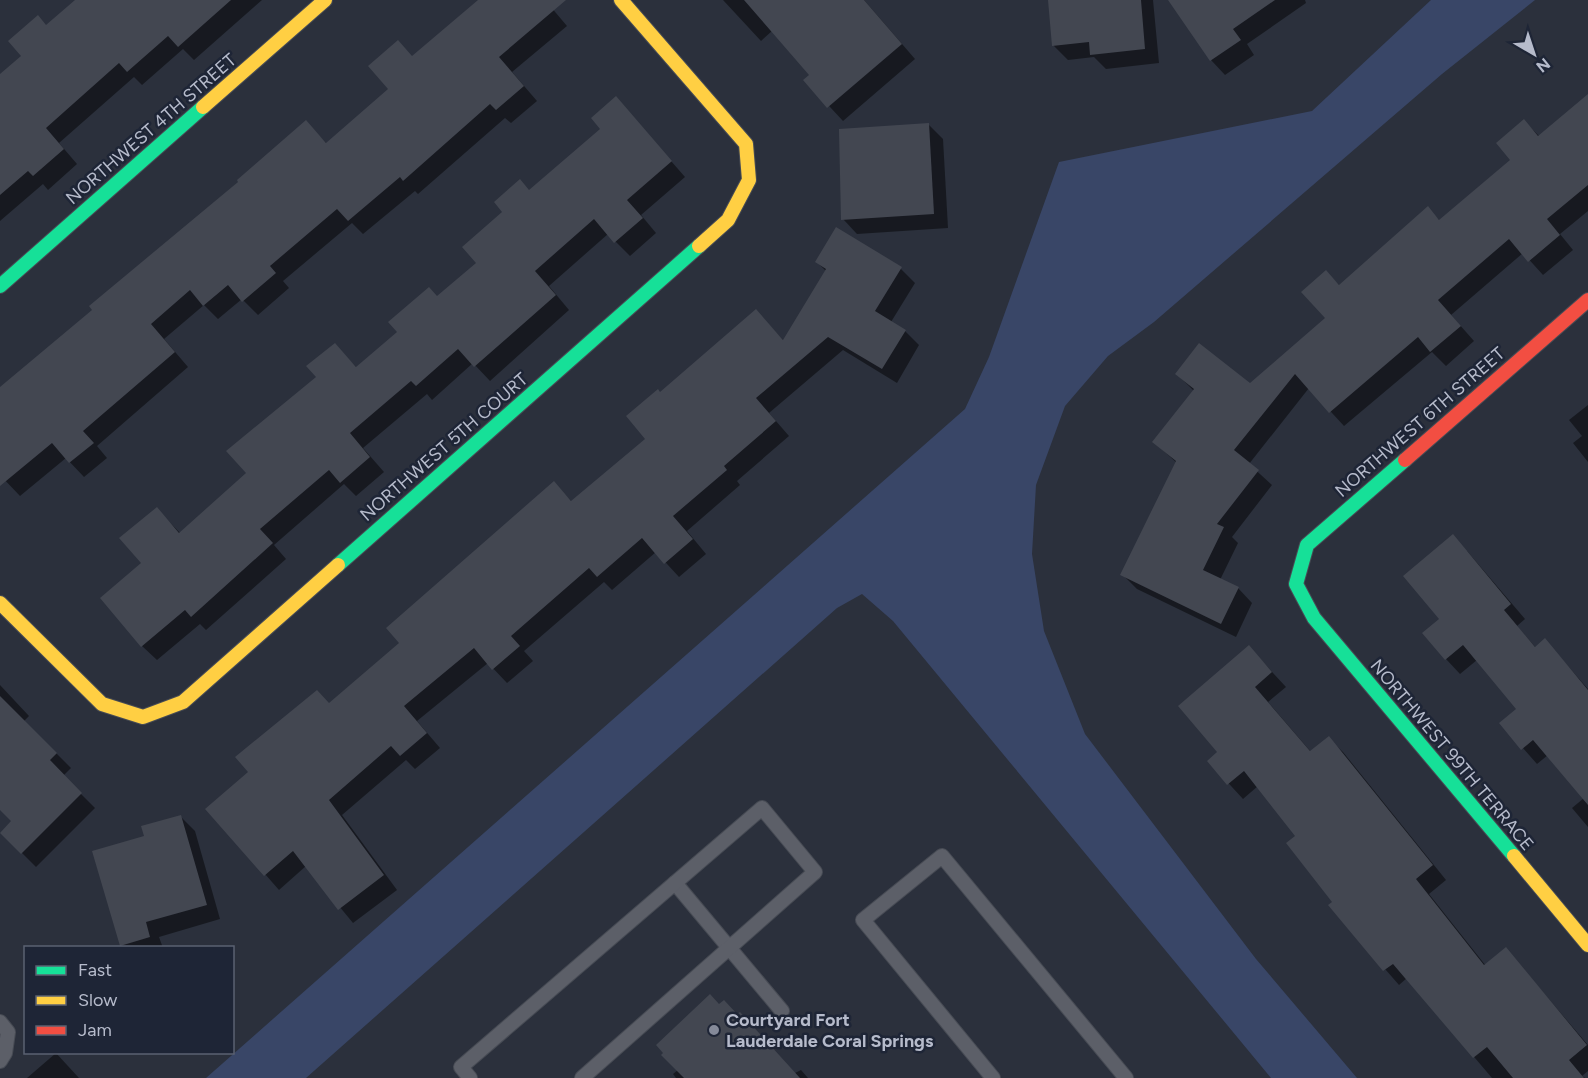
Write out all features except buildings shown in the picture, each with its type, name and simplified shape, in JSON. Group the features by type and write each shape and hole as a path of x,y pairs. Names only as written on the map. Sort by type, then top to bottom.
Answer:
{"street":[{"name":"NORTHWEST 4TH STREET","path":"0,286 325,0"},
{"name":"NORTHWEST 5TH COURT","path":"0,603 102,704 143,717 183,702 729,220 749,180 746,144 621,0"},
{"name":"NORTHWEST 6TH STREET","path":"1296,584 1307,545 1588,300"},
{"name":"NORTHWEST 99TH TERRACE","path":"1296,584 1314,618 1588,945"}],"lane":[{"path":"470,1078 460,1067 762,808 815,872 582,1078"},
{"path":"993,1078 863,920 942,856 1126,1078"},
{"path":"675,883 782,1011"},
{"path":"0,1022 8,1032 5,1053 0,1061"}],"water":[{"path":"1431,0 1535,0 1442,74 1154,322 1108,356 1065,406 1036,485 1032,554 1044,631 1085,734 1256,959 1357,1078 1271,1078 893,621 862,594 837,608 306,1078 206,1078 965,409 989,357 1059,162 1312,111"}],"traffic: fast":[{"path":"0,286 203,107"},
{"path":"338,565 699,246"},
{"path":"1405,460 1307,545 1296,584 1314,618 1514,856"}],"traffic: slow":[{"path":"203,107 325,0"},
{"path":"621,0 746,144 749,180 728,220 699,246"},
{"path":"0,603 102,704 143,717 183,702 338,565"},
{"path":"1514,856 1588,945"}],"traffic: jam":[{"path":"1405,460 1588,300"}],"place":[{"name":"Courtyard Fort Lauderdale Coral Springs","path":"714,1030"}]}
